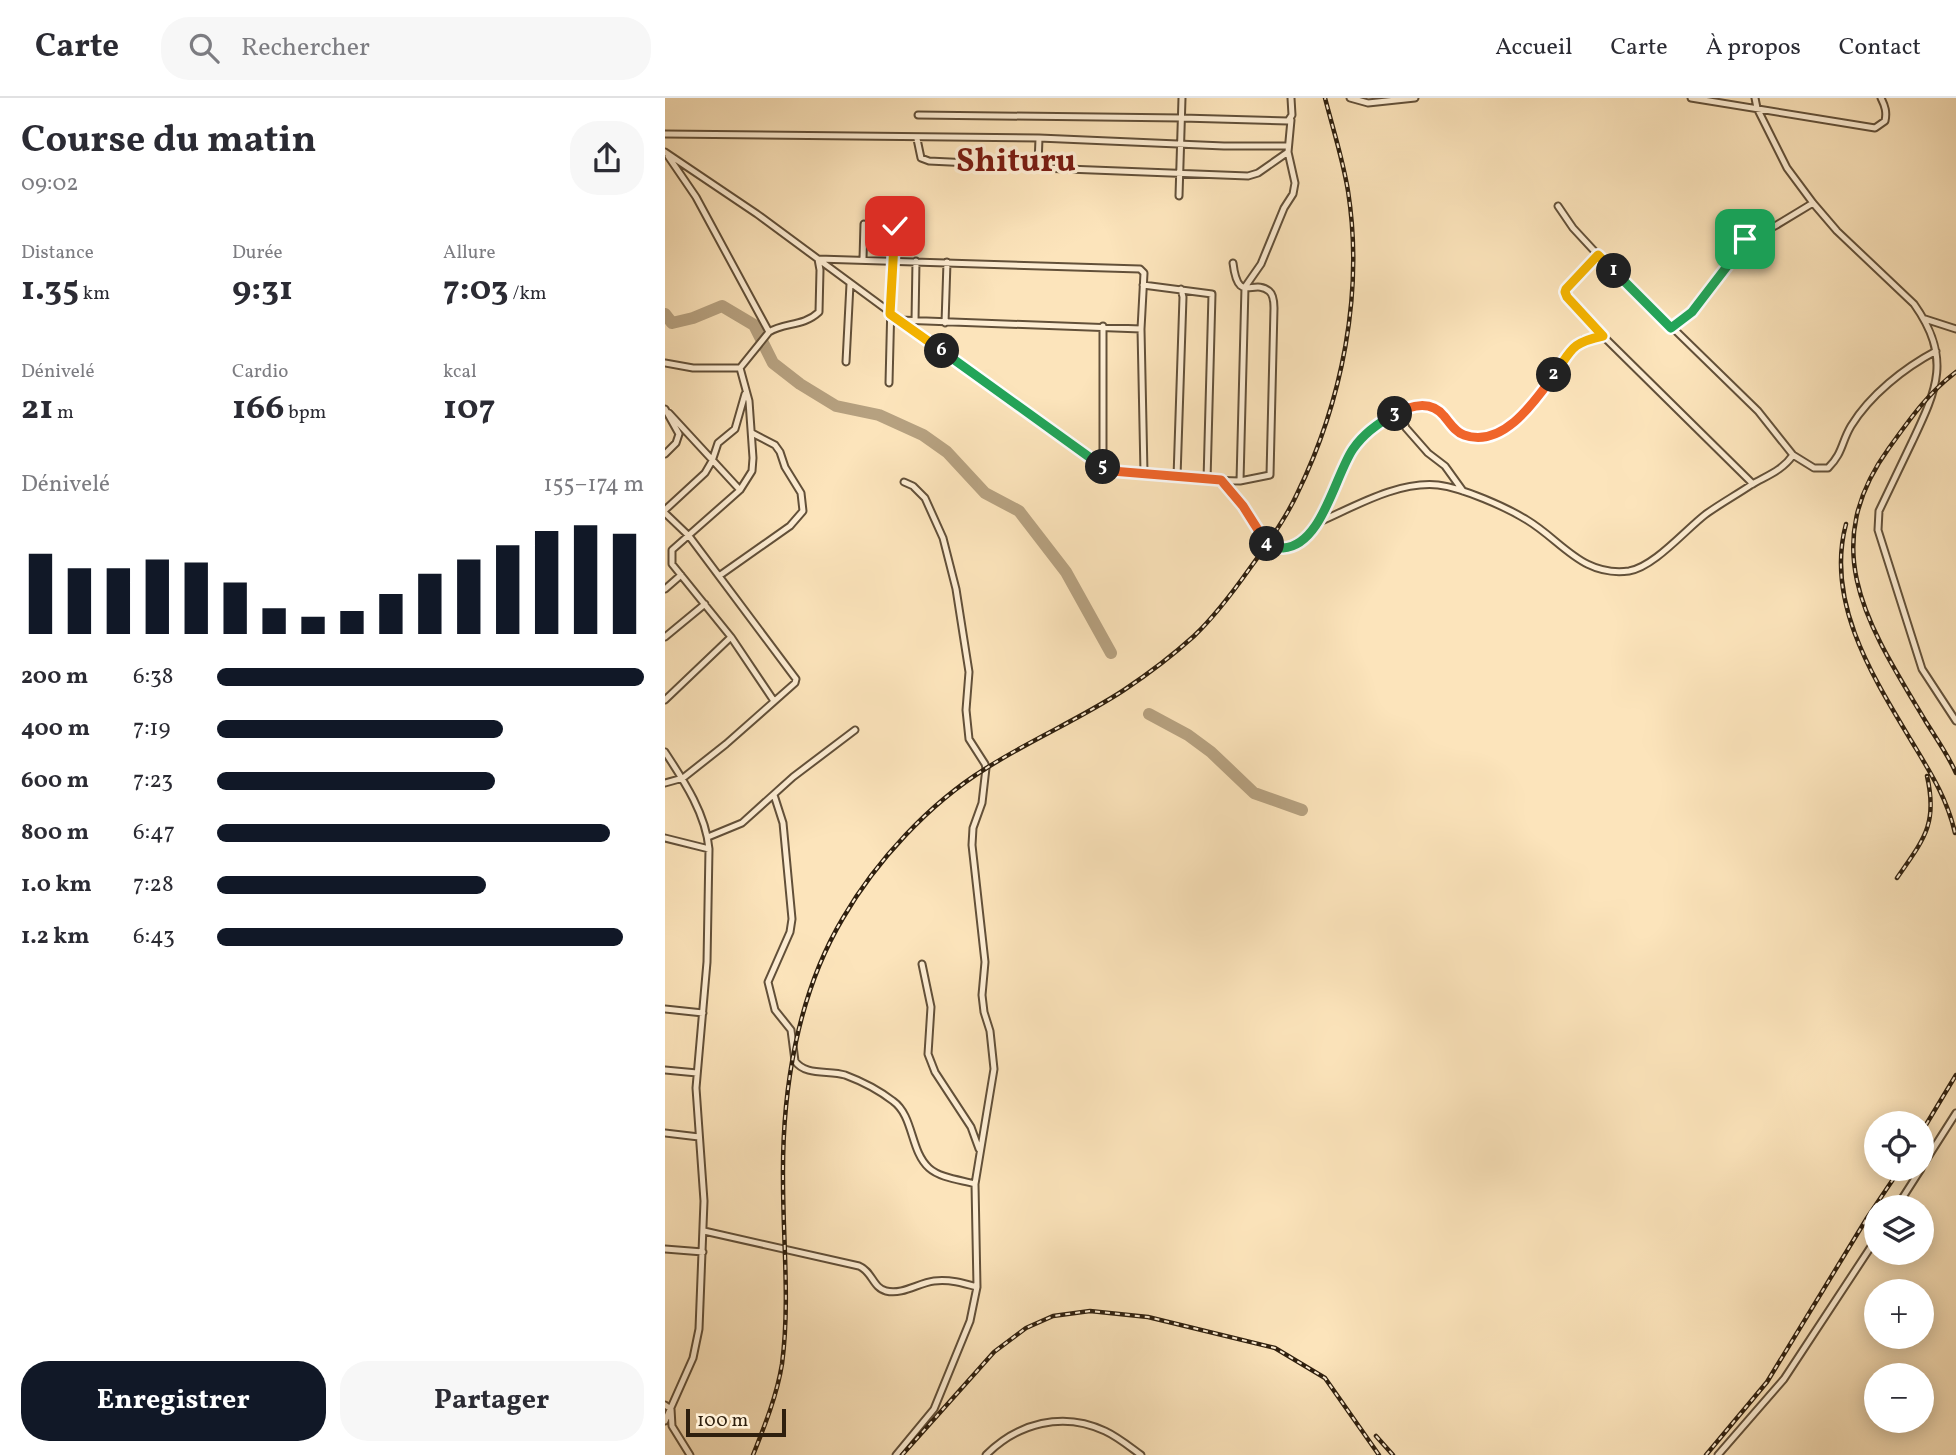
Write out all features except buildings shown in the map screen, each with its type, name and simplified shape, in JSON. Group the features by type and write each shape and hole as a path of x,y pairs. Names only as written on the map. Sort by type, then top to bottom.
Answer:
{"street":[{"path":"1179,196 1182,98"},
{"path":"1240,481 1245,288 1261,264 1284,208 1293,194 1295,183 1288,149 1291,98"},
{"path":"1350,98 1368,103 1415,98"},
{"path":"1691,98 1875,128 1885,121 1886,107 1881,98"},
{"path":"1755,98 1756,108 1787,168 1837,231 1898,287 1924,319 1936,351 1938,363 1933,399 1879,511 1878,530 1922,668 1956,721"},
{"path":"918,115 1291,120"},
{"path":"665,134 917,139 1039,138 1288,149"},
{"path":"1039,138 1038,165 1041,168 1181,175 1248,176 1258,173 1288,149"},
{"path":"917,139 921,158 929,161 991,163"},
{"path":"665,152 757,214 890,314 1112,471 1240,481 1266,478 1272,471 1272,296 1264,289 1245,288 1236,281 1233,263"},
{"path":"665,152 696,197 769,332"},
{"path":"1671,328 1692,312 1721,276 1738,243 1776,226 1813,203"},
{"path":"1558,206 1573,228 1598,255 1758,411 1794,455 1814,468 1828,468 1839,458 1848,430 1881,390 1905,369 1936,351"},
{"path":"863,259 865,224"},
{"path":"889,383 891,261 895,226"},
{"path":"1598,255 1565,292 1603,336 1753,484"},
{"path":"818,258 1140,269 1144,273 1141,328 1144,473"},
{"path":"740,368 773,329 794,326 819,312 818,258"},
{"path":"915,321 916,261"},
{"path":"945,323 947,262"},
{"path":"846,362 850,284"},
{"path":"1143,285 1209,292 1213,299 1207,480"},
{"path":"1177,477 1183,297 1181,289"},
{"path":"1924,319 1956,329"},
{"path":"899,320 1141,328"},
{"path":"1103,326 1103,467"},
{"path":"1221,480 1243,506 1267,544 1282,548 1298,544 1317,523 1352,450 1373,426 1399,411 1423,405 1435,408 1452,427 1464,435 1484,436 1511,426 1535,401 1570,350 1583,340 1603,336"},
{"path":"665,363 693,368 740,368"},
{"path":"740,368 752,433 752,471 740,490 672,550 672,564 731,637 774,701"},
{"path":"665,783 683,778 795,683 794,674 689,536 665,511 705,473 717,443 735,429 745,396 744,379"},
{"path":"667,411 740,490"},
{"path":"665,454 676,443 679,433 667,411"},
{"path":"1399,411 1406,428 1428,453 1445,466 1463,491"},
{"path":"719,576 790,526 803,511 801,493 780,452 775,445 752,433"},
{"path":"1317,523 1384,494 1412,487 1437,485 1463,491 1528,520 1586,565 1603,570 1629,570 1649,561 1706,514 1778,471 1794,455"},
{"path":"896,1455 934,1409 970,1321 977,1287 975,1184 994,1069 990,1031 982,995 985,962 972,845 973,828 982,803 986,768 969,739 966,710 969,672 956,589 943,538 925,498 913,486 904,482"},
{"path":"665,589 681,575"},
{"path":"665,637 705,604"},
{"path":"665,699 731,637"},
{"path":"708,837 742,822 793,777 855,730"},
{"path":"665,752 683,778 708,837 709,849 707,962 696,1111 703,1170 704,1231 699,1329 695,1349 668,1407 665,1421"},
{"path":"775,795 783,823 792,919 790,932 768,982 775,1010 791,1030 797,1065 810,1072 826,1071 857,1080 892,1100 900,1107 928,1167 937,1173 975,1184"},
{"path":"665,838 709,849"},
{"path":"922,964 930,1007 928,1054 935,1072 971,1127 979,1149"},
{"path":"665,1009 703,1013"},
{"path":"665,1070 697,1073"},
{"path":"1934,1148 1956,1113"},
{"path":"665,1133 699,1137"},
{"path":"704,1231 859,1266 867,1269 879,1287 887,1291 901,1291 932,1281 950,1280 977,1287"},
{"path":"665,1249 703,1252"},
{"path":"1718,1455 1784,1378 1864,1257"},
{"path":"668,1407 672,1426 690,1455"},
{"path":"986,1455 1000,1441 1036,1423 1057,1421 1081,1423 1106,1431 1142,1455"}],"waterway":[{"path":"665,314 672,323 722,306 754,325 773,363 800,384 836,406 879,415 923,435 947,452 985,493 1019,511 1066,572 1111,653"},
{"path":"1149,714 1188,735 1211,752 1254,793 1302,810"}],"railway":[{"path":"753,1455 777,1387 782,1364 786,1295 783,1146 789,1078 795,1044 814,979 843,918 871,875 906,835 944,799 1002,758 1124,690 1194,636 1230,595 1275,532 1292,504 1313,459 1337,385 1351,307 1353,268 1348,191 1325,98"},
{"path":"1956,372 1936,389 1912,417 1867,485 1856,521 1853,555 1859,588 1870,621 1886,654 1956,773"},
{"path":"1846,524 1841,553 1847,610 1868,665 1937,786 1955,833"},
{"path":"1897,878 1926,830 1931,807 1927,776"},
{"path":"1934,1111 1956,1075"},
{"path":"1706,1455 1767,1382 1892,1181"},
{"path":"902,1455 994,1352 1026,1328 1053,1316 1090,1311 1148,1317 1275,1348 1325,1378 1379,1455"},
{"path":"1376,1436 1393,1455"}],"district":[{"name":"Shituru","path":"1016,163"}],"route":[{"path":"895,226 890,314 1103,467 1112,471 1221,480 1243,506 1267,544 1282,548 1298,544 1317,523 1352,450 1373,426 1399,411 1423,405 1435,408 1452,427 1464,435 1484,436 1511,426 1535,401 1570,350 1583,340 1603,336 1565,292 1594,257 1600,255 1671,328 1692,312 1721,276 1738,243 1745,239"}]}
